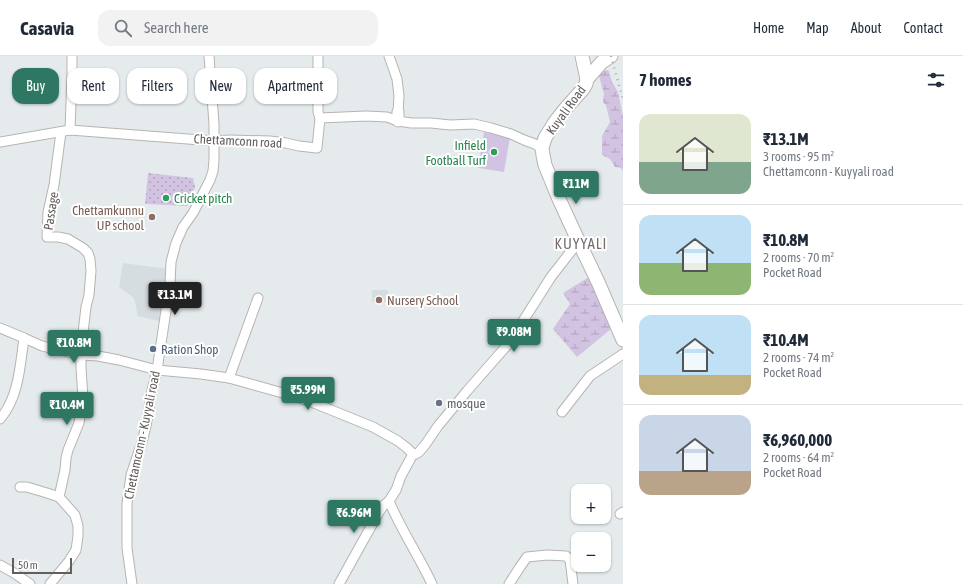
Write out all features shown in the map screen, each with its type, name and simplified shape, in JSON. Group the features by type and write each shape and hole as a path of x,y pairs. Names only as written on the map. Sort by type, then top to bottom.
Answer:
{"main road":[{"name":"Kuyali Road","path":"582,56 587,79 583,89 555,122 545,138 542,148 545,165 623,340"},
{"path":"587,79 602,62 611,56"}],"street":[{"path":"65,131 72,75 72,56"},
{"name":"Chettamconn - Kuyyali road","path":"132,584 127,548 127,504 131,475 143,436 157,370 170,284 171,262 176,243 183,227 193,213 210,180 214,166 214,124 209,56"},
{"path":"318,56 318,112 320,118 398,116 412,123 450,125 474,124 511,134 542,148"},
{"path":"389,56 397,79 399,96 398,116"},
{"name":"Chettamconn road","path":"0,142 65,131 214,141 270,141 317,148 320,118"},
{"name":"Passage","path":"65,131 48,212 47,237 68,239 83,248 88,253 90,259 91,271 89,295 86,307 81,355"},
{"path":"339,584 379,512 396,490 401,476 413,454 419,452 438,426 509,343 551,277 579,241"},
{"path":"229,378 258,298"},
{"path":"0,328 42,346 81,355 98,356 119,360 157,370 229,378 303,399 385,433 398,441 413,454"},
{"path":"0,419 10,405 15,390 20,370 24,338"},
{"path":"562,412 590,376 623,354"},
{"path":"58,497 65,470 68,450 79,423 83,398 81,355"},
{"path":"20,487 26,487 58,497 75,515 78,526 76,550 69,562 50,584"},
{"path":"389,501 432,584"},
{"path":"509,584 527,557 547,555 566,556 570,560 573,584"},
{"path":"0,565 14,572 30,584"}],"shaded area":[{"path":"123,263 168,269 159,321 138,316 134,298 119,287"},
{"path":"372,290 388,290 388,302 372,302"}],"green space":[{"path":"607,70 609,71 612,82 618,92 623,116 623,171 621,168 615,167 610,159 602,155 602,136 610,122 606,105 603,102 604,94 599,76"},
{"name":"Infield Football Turf","path":"484,132 510,137 504,172 478,168"},
{"path":"148,173 193,178 195,187 188,206 145,204"},
{"path":"589,277 611,329 577,357 553,329 570,304 563,293"}],"railway":[{"path":"611,56 623,100"}],"place":[{"name":"Infield Football Turf","path":"494,152"},
{"name":"Cricket pitch","path":"166,198"},
{"name":"Chettamkunnu UP school","path":"152,217"},
{"name":"Nursery School","path":"379,300"},
{"name":"Ration Shop","path":"153,349"},
{"name":"mosque","path":"439,403"}],"district":[{"name":"KUYYALI","path":"581,243"}]}
